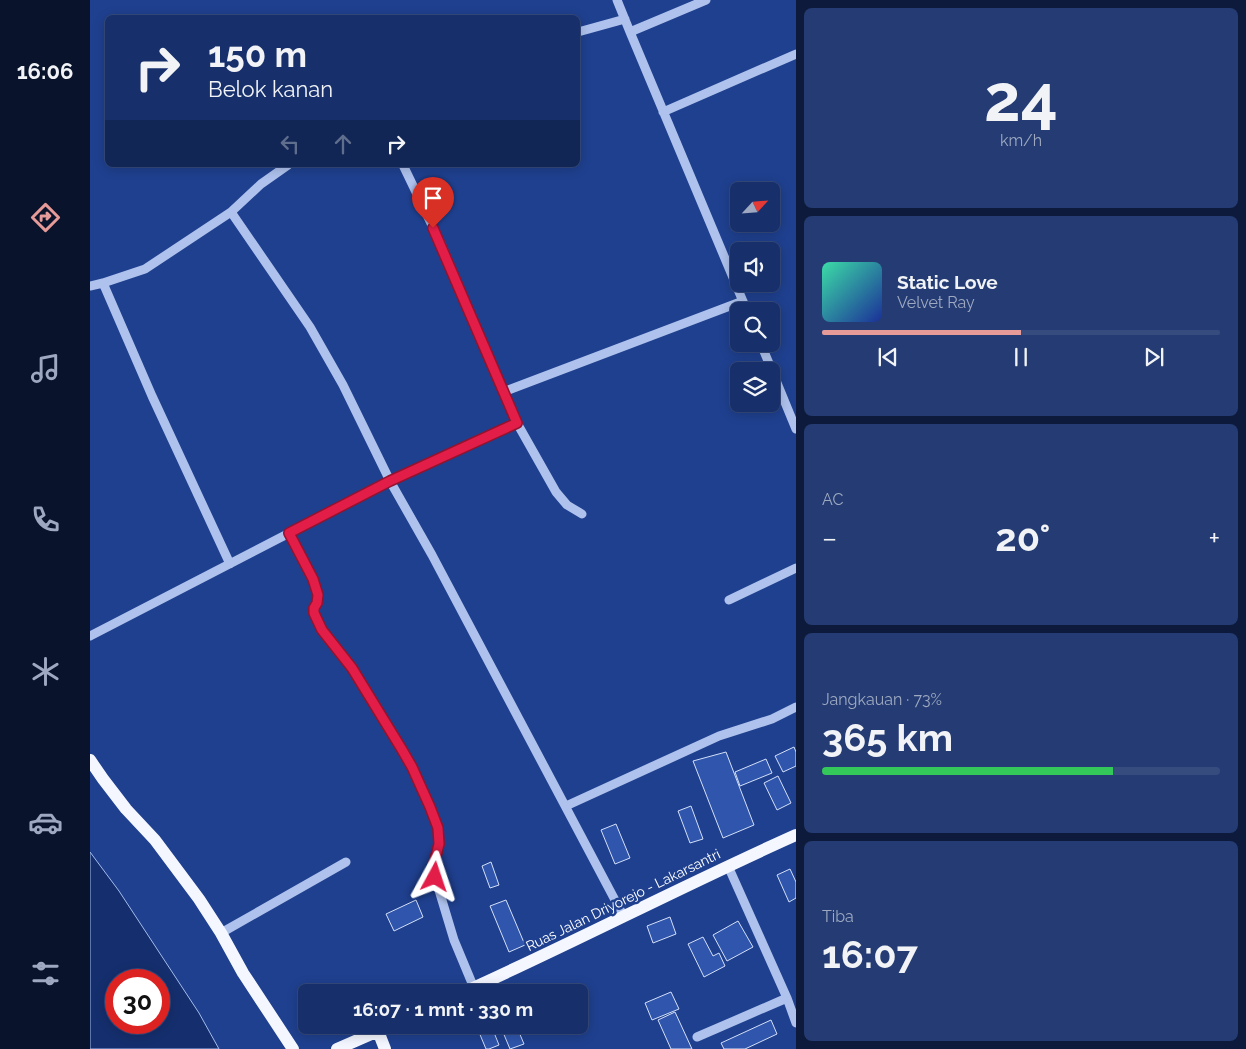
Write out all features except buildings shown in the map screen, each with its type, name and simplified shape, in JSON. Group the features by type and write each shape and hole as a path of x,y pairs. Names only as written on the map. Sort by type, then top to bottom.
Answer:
{"main road":[{"path":"90,760 103,779 155,840 200,899 243,973 293,1049"},
{"name":"Ruas Jalan Driyorejo - Lakarsantri","path":"482,984 796,835"},
{"path":"337,1049 371,1034"},
{"path":"379,1034 385,1049"}],"street":[{"path":"504,392 743,301 617,0"},
{"path":"630,32 706,0"},
{"path":"580,31 625,19"},
{"path":"663,112 796,54"},
{"path":"90,286 145,269 231,212 261,184 285,167"},
{"path":"404,167 441,244 517,423 556,492 567,505 582,514"},
{"path":"231,212 310,327 343,385 390,481 432,555 624,917"},
{"path":"103,283 152,396 230,564"},
{"path":"764,352 796,429"},
{"path":"90,636 390,481 517,423"},
{"path":"289,533 313,579 318,595 314,613 322,630 352,668 391,731 412,767 430,807 438,828 439,844 434,864 435,877 467,984"},
{"path":"729,600 796,568"},
{"path":"566,806 719,736 772,719 796,708"},
{"path":"221,933 346,862"},
{"path":"728,866 787,998 796,1023"},
{"path":"696,1037 787,998"}],"water":[{"path":"90,852 119,891 199,1013 219,1049 90,1049"}],"route":[{"path":"433,228 517,423 390,481 289,533 313,579 318,595 314,613 322,630 352,668 401,748 430,807 438,828 439,844 434,864 435,877"}]}
